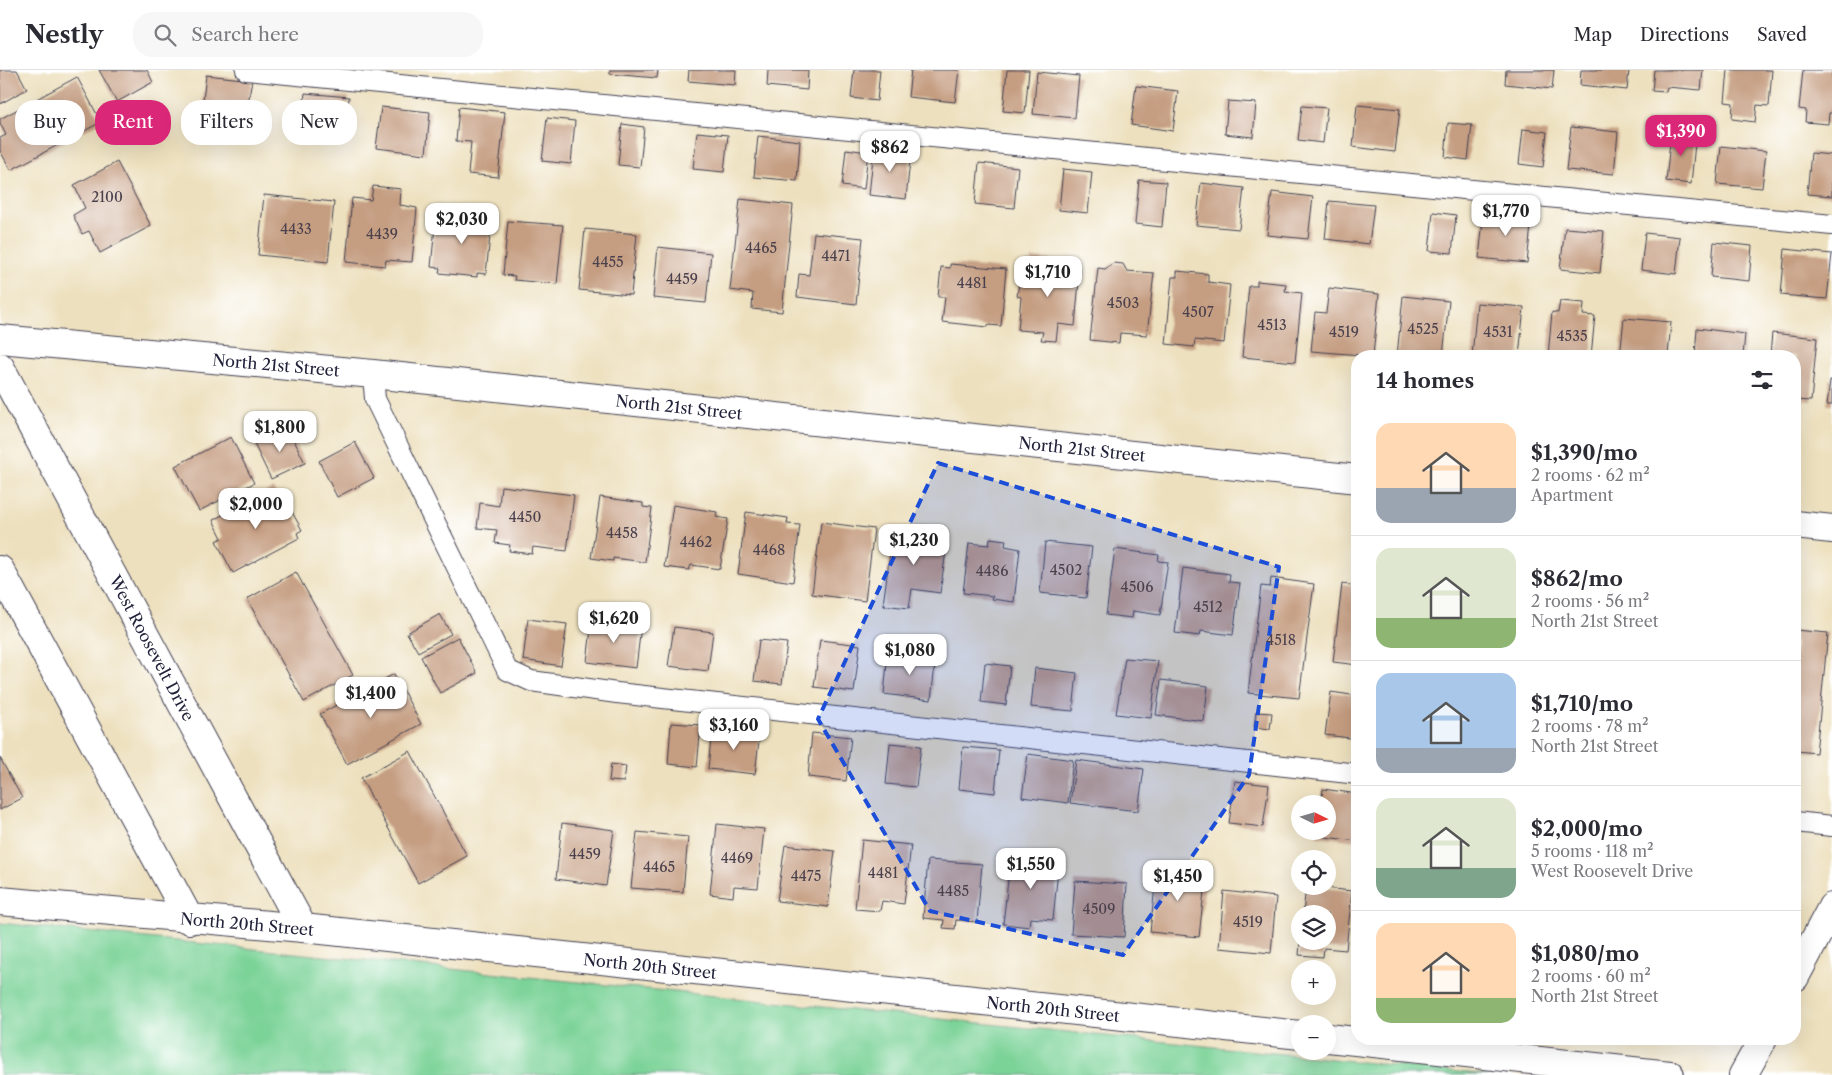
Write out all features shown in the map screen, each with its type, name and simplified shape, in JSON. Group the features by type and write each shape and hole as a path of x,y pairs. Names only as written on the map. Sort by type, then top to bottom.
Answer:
{"street":[{"name":"North 21st Street","path":"0,339 374,374 1351,478"},
{"name":"West Roosevelt Drive","path":"0,367 303,928"},
{"path":"1801,526 1832,529"},
{"path":"0,570 190,920"},
{"name":"North 20th Street","path":"0,901 190,920 303,928 1291,1034"},
{"path":"1801,966 1832,907"},
{"path":"1336,1039 1351,1040"},
{"path":"1393,1045 1670,1075"},
{"path":"1744,1075 1760,1045"}],"lane":[{"path":"246,70 1832,224"},
{"path":"374,374 375,399 507,670 531,681 617,693 1351,773"},
{"path":"1801,823 1832,826"}],"highlighted area":[{"path":"938,463 1279,567 1249,775 1123,955 930,911 818,719"}],"green space":[{"path":"0,923 1291,1055 1291,1060 1336,1059 1489,1075 0,1075"}],"building":[{"path":"0,70 17,70 27,89 0,104"},
{"path":"99,70 147,70 153,82 121,100 116,100"},
{"path":"610,70 658,70 657,78 610,74"},
{"path":"689,70 736,70 735,85 688,81"},
{"path":"768,70 808,70 807,90 767,86"},
{"path":"854,70 880,70 877,101 851,98"},
{"path":"911,70 959,70 955,102 908,97"},
{"path":"1007,70 1029,70 1025,113 1003,111"},
{"path":"1506,70 1554,70 1552,89 1505,84"},
{"path":"1581,70 1629,70 1627,90 1580,85"},
{"path":"1654,70 1703,70 1701,90 1667,87 1666,92 1652,91"},
{"path":"1728,70 1772,70 1769,106 1757,105 1755,122 1732,119 1733,103 1725,102"},
{"path":"1803,70 1832,70 1832,113 1829,113 1828,124 1805,122 1806,110 1799,109"},
{"path":"1037,72 1079,76 1075,118 1033,114"},
{"path":"206,75 252,80 249,100 203,100"},
{"path":"77,77 95,111 95,125 85,131 85,100 35,100"},
{"path":"1136,86 1178,91 1173,131 1131,125"},
{"path":"305,93 349,97 349,100 304,100"},
{"path":"1228,101 1256,103 1253,137 1225,134"},
{"path":"1357,105 1400,109 1395,152 1353,147"},
{"path":"1302,106 1327,108 1323,143 1298,140"},
{"path":"381,107 430,112 426,154 376,148"},
{"path":"459,107 505,112 498,177 468,174 471,142 456,141"},
{"path":"15,111 15,145 58,145 11,170 0,151 0,138 6,135 0,119"},
{"path":"547,118 575,121 571,164 542,161"},
{"path":"1448,123 1472,125 1468,160 1445,157"},
{"path":"622,124 644,127 640,167 618,165"},
{"path":"1571,127 1618,132 1614,174 1566,170"},
{"path":"1523,129 1547,132 1543,167 1519,164"},
{"path":"1671,131 1696,133 1691,184 1666,181"},
{"path":"697,132 728,135 724,172 693,169"},
{"path":"758,136 800,141 797,181 754,177"},
{"path":"1721,146 1766,151 1762,188 1717,184"},
{"path":"874,148 911,151 906,199 869,195"},
{"path":"846,149 868,152 864,189 842,186"},
{"path":"1811,153 1832,155 1832,196 1807,194"},
{"path":"117,162 151,226 100,253 89,231 82,234 73,215 85,208 74,185"},
{"path":"979,163 1018,167 1014,208 975,204"},
{"path":"1063,169 1092,172 1088,213 1059,210"},
{"path":"1139,180 1166,182 1162,227 1135,224"},
{"path":"1201,183 1244,188 1239,229 1196,225"},
{"path":"373,186 401,189 400,205 417,208 412,262 386,260 385,266 346,262 352,198 371,200"},
{"path":"1272,192 1313,197 1308,239 1267,235"},
{"path":"264,195 334,202 328,262 258,255"},
{"path":"740,199 793,205 782,312 752,309 753,293 730,290"},
{"path":"1329,201 1374,205 1369,244 1325,239"},
{"path":"1484,211 1532,216 1527,263 1479,258"},
{"path":"1433,212 1456,215 1452,253 1429,251"},
{"path":"469,215 492,217 486,274 477,273 477,277 439,273 440,268 431,267 436,216 468,219"},
{"path":"508,221 563,225 557,284 514,280 515,276 503,275"},
{"path":"1565,228 1604,231 1600,273 1560,269"},
{"path":"585,229 637,234 631,295 579,290"},
{"path":"814,233 863,238 856,304 797,297 799,274 809,275"},
{"path":"1645,233 1680,237 1676,274 1641,270"},
{"path":"1714,242 1752,246 1749,281 1711,277"},
{"path":"658,247 711,253 706,303 653,298"},
{"path":"1785,249 1832,254 1827,299 1781,295"},
{"path":"1032,258 1053,260 1051,267 1080,270 1075,326 1058,324 1056,341 1041,340 1043,332 1018,330 1021,297 1017,296 1019,283 1024,284 1027,262 1032,262"},
{"path":"1113,263 1123,264 1127,271 1154,273 1147,335 1120,333 1119,343 1090,340 1098,268 1105,269"},
{"path":"950,264 1006,269 1001,326 988,325 988,327 942,322 945,297 938,297 941,267 950,268"},
{"path":"1177,271 1208,274 1208,282 1230,285 1224,343 1195,340 1194,347 1166,344 1172,277 1177,277"},
{"path":"1257,281 1286,284 1285,291 1302,293 1295,362 1242,357 1249,286 1257,286"},
{"path":"1329,288 1379,294 1374,350 1351,350 1351,354 1311,351 1315,312 1326,313"},
{"path":"1403,296 1449,301 1444,350 1398,350"},
{"path":"1560,301 1584,303 1583,315 1595,316 1592,350 1549,350 1552,312 1558,313"},
{"path":"1477,303 1524,307 1520,350 1473,350"},
{"path":"1624,318 1671,322 1669,350 1621,350"},
{"path":"1697,328 1745,334 1744,350 1695,350"},
{"path":"1772,333 1817,338 1811,401 1801,400 1801,350 1771,350"},
{"path":"1830,380 1832,380 1832,405 1827,405"},
{"path":"288,428 305,463 271,479 254,444"},
{"path":"231,437 254,483 199,511 175,466"},
{"path":"355,442 374,478 337,497 319,461"},
{"path":"501,486 574,495 567,551 533,547 532,554 509,551 510,545 495,543 497,530 477,528 480,503 499,506"},
{"path":"273,488 287,514 292,512 302,530 297,533 299,538 233,573 216,541 222,538 213,520"},
{"path":"600,497 643,503 643,507 652,508 645,562 613,558 613,561 591,558"},
{"path":"673,505 717,512 716,517 728,519 720,569 691,565 689,570 664,567"},
{"path":"746,512 788,518 787,524 800,525 793,582 738,574"},
{"path":"821,522 874,529 865,601 812,594"},
{"path":"893,530 948,537 940,593 912,589 909,608 883,605"},
{"path":"990,538 1006,540 1005,546 1020,549 1014,602 992,599 993,596 963,593 969,543 989,545"},
{"path":"1045,542 1092,547 1086,598 1040,593"},
{"path":"1115,549 1159,555 1158,561 1168,562 1160,615 1133,611 1132,618 1106,615"},
{"path":"1183,568 1230,574 1229,582 1240,583 1233,635 1201,631 1200,636 1175,633"},
{"path":"296,572 353,675 304,702 247,599"},
{"path":"1271,578 1314,584 1299,698 1248,693 1261,586 1270,587"},
{"path":"1342,584 1351,585 1351,664 1333,662"},
{"path":"440,614 451,634 418,652 407,633"},
{"path":"528,619 567,624 561,666 523,660"},
{"path":"592,620 641,626 636,668 587,662"},
{"path":"674,627 713,632 708,671 668,666"},
{"path":"1801,631 1828,633 1816,753 1801,751"},
{"path":"458,637 477,673 440,693 421,657"},
{"path":"759,640 787,643 782,684 754,681"},
{"path":"820,640 860,645 854,692 814,687"},
{"path":"888,652 936,657 931,700 884,694"},
{"path":"1125,658 1158,661 1151,718 1116,714"},
{"path":"985,663 1010,666 1006,705 981,702"},
{"path":"1035,668 1077,673 1073,711 1031,707"},
{"path":"394,674 421,724 347,764 320,714"},
{"path":"1161,680 1208,686 1204,721 1156,715"},
{"path":"1331,692 1351,695 1351,738 1325,735"},
{"path":"1256,712 1272,713 1270,729 1254,727"},
{"path":"671,723 701,725 697,767 668,764"},
{"path":"712,728 760,733 755,774 708,769"},
{"path":"812,733 851,737 846,781 808,777"},
{"path":"890,743 921,746 916,787 886,784"},
{"path":"963,747 999,750 995,793 959,789"},
{"path":"410,751 467,856 418,883 361,778"},
{"path":"1028,754 1073,760 1068,803 1022,797"},
{"path":"0,758 22,798 0,810"},
{"path":"1076,760 1144,769 1138,811 1070,803"},
{"path":"611,764 626,766 624,782 609,781"},
{"path":"1235,781 1269,785 1263,827 1229,823"},
{"path":"1323,789 1351,793 1351,840 1336,838 1336,795 1322,795"},
{"path":"562,823 614,830 606,886 556,879"},
{"path":"717,824 764,829 758,888 734,886 733,897 710,894"},
{"path":"637,832 688,837 683,892 631,888"},
{"path":"862,840 911,845 904,904 882,901 880,911 855,909"},
{"path":"785,845 835,851 828,907 777,901"},
{"path":"1011,854 1059,859 1053,920 1030,918 1029,927 1003,924"},
{"path":"928,860 982,864 977,922 956,920 955,929 943,928 944,920 923,918"},
{"path":"1157,868 1206,873 1199,937 1150,932"},
{"path":"1075,881 1127,884 1124,937 1071,934"},
{"path":"1336,889 1351,891 1346,950 1336,949 1336,905 1304,905 1305,895 1336,895"},
{"path":"1224,891 1276,897 1271,953 1219,948"},
{"path":"1299,950 1324,950 1323,957 1299,955"}]}
